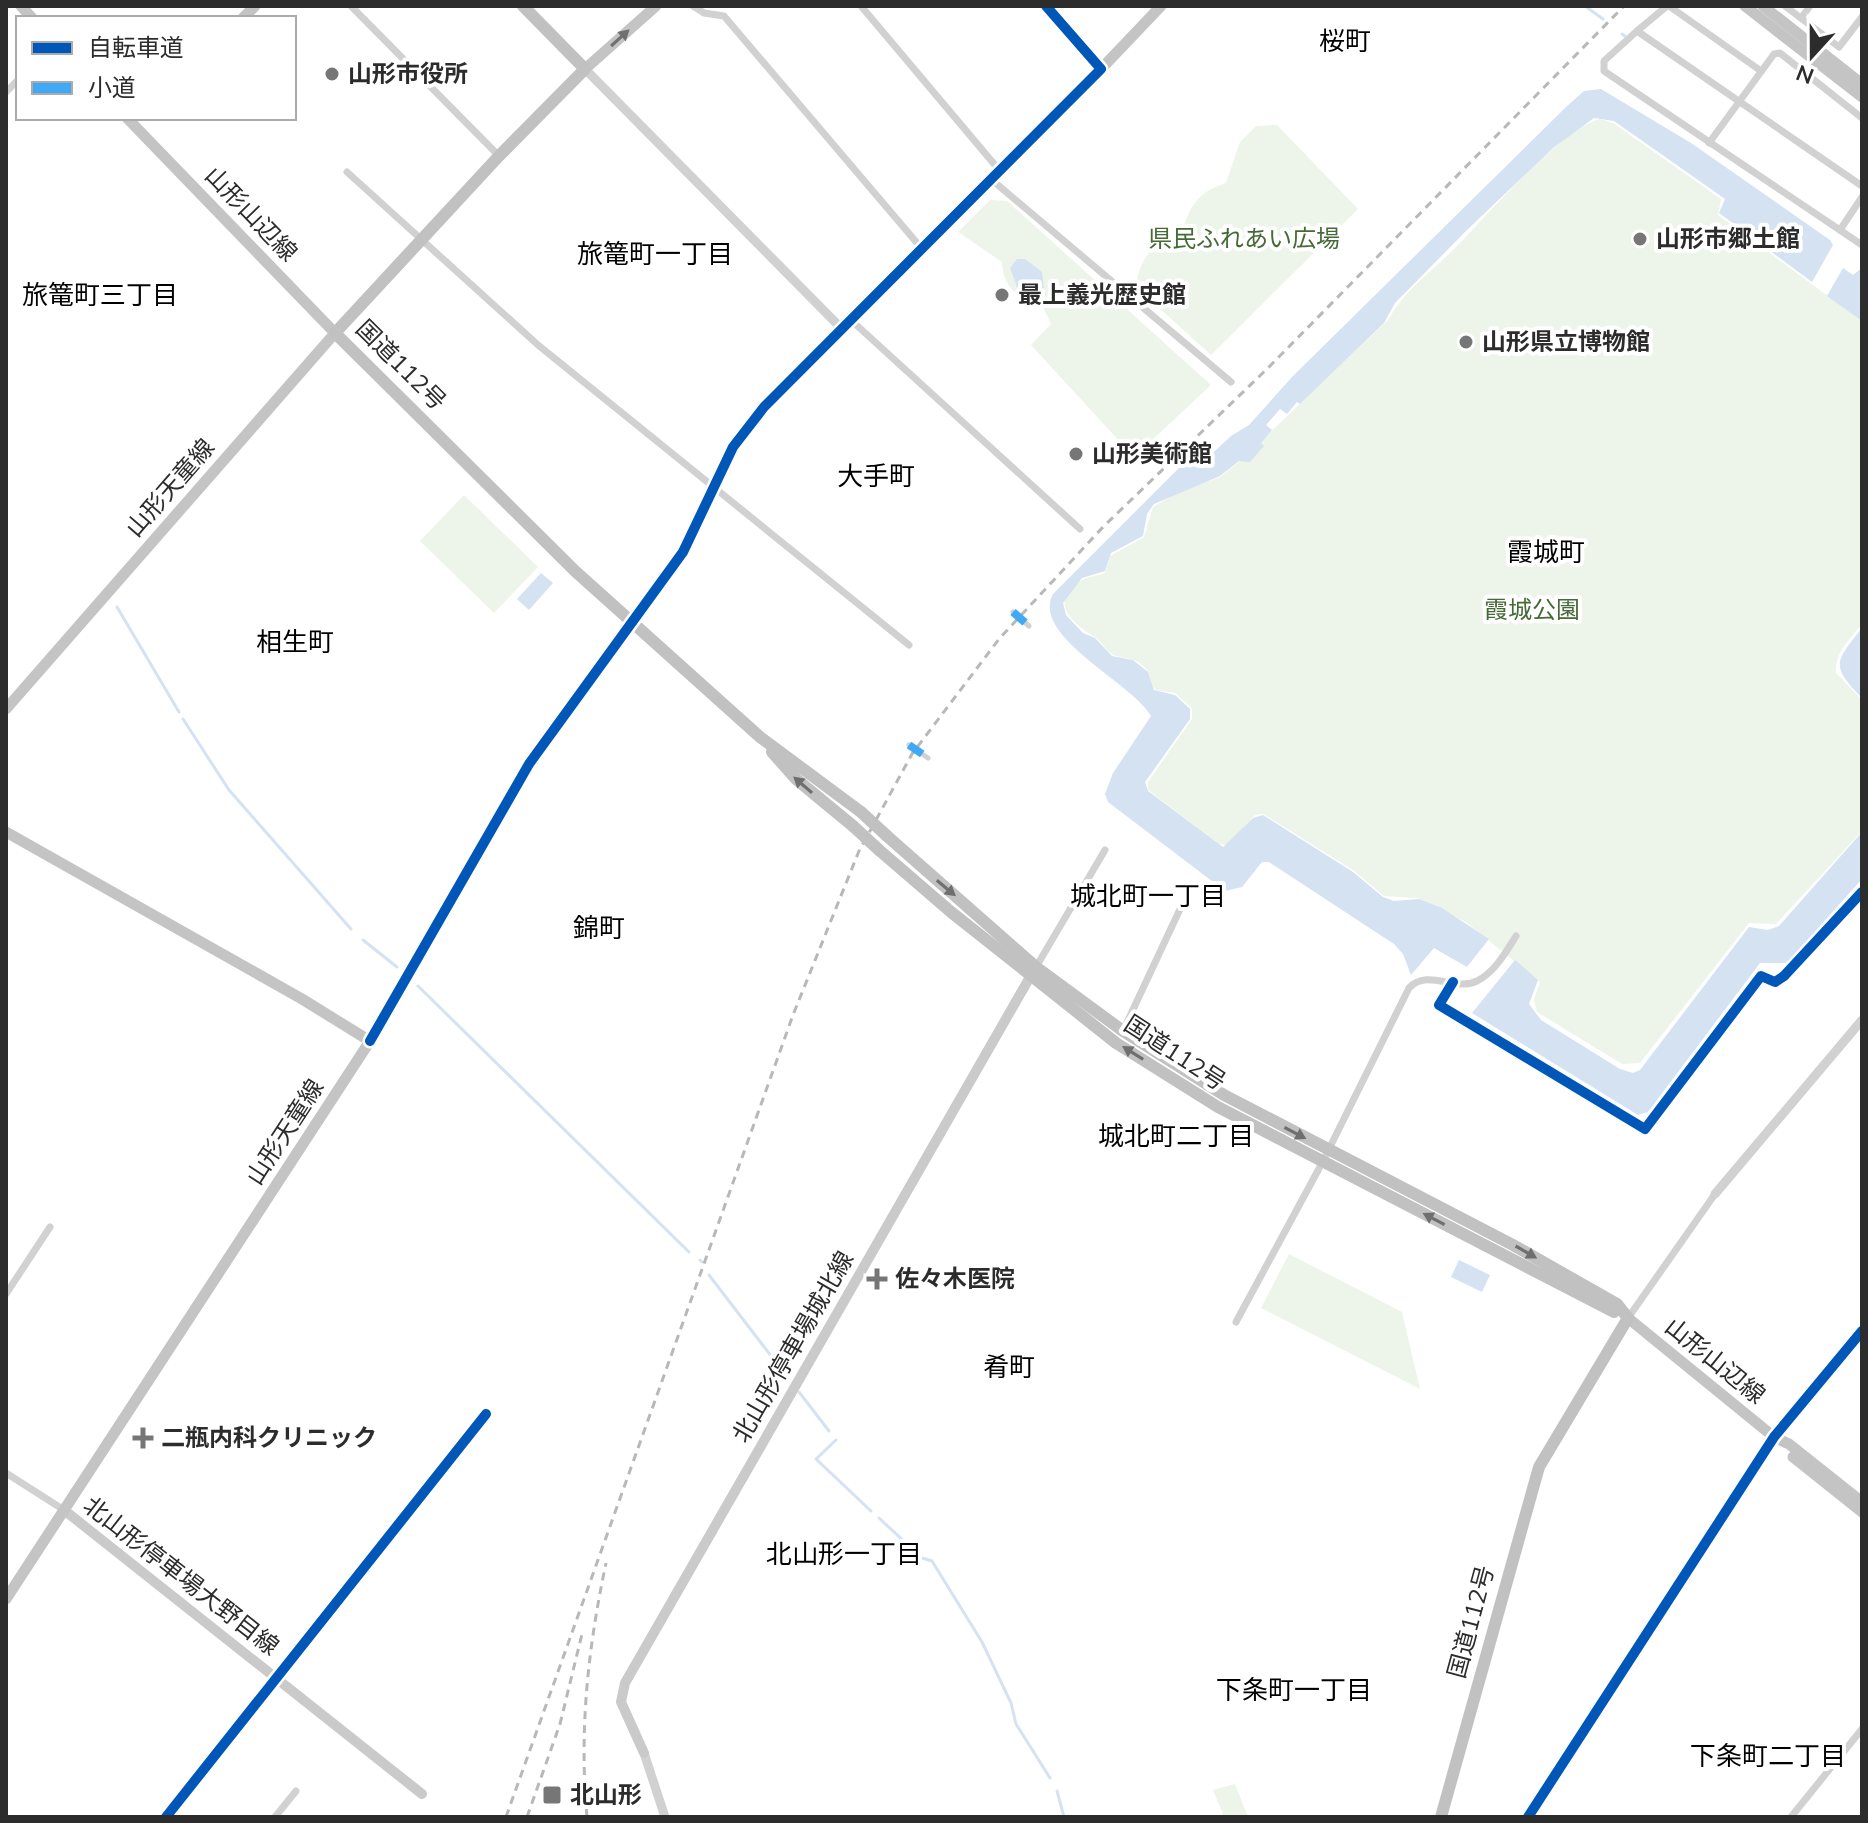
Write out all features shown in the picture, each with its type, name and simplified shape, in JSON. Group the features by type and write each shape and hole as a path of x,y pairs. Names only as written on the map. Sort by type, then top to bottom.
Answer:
{"highway":[{"path":"523,6 585,69"},
{"name":"国道112号","path":"585,69 499,156 335,333 630,621 760,737 861,812 1033,972 1325,1157"},
{"name":"国道112号","path":"760,737 796,779 879,850 1129,1051 1218,1107 1513,1245 1617,1304 1628,1318 1539,1467 1441,1817"}],"main road":[{"path":"585,69 656,6"},
{"path":"1101,69 1161,6"},
{"path":"1745,6 1862,97"},
{"path":"1763,6 1862,84"},
{"name":"山形山辺線","path":"135,121 335,333"},
{"name":"山形天童線","path":"6,709 335,333"},
{"path":"6,832 302,999 370,1041"},
{"name":"北山形停車場城北線","path":"644,1753 621,1702 625,1683 818,1341 1033,972"},
{"name":"山形天童線","path":"6,1599 370,1041"},
{"name":"山形山辺線","path":"1628,1318 1862,1512"},
{"name":"山形山辺線","path":"1774,1437 1789,1444 1862,1502"},
{"name":"北山形停車場大野目線","path":"64,1510 422,1794"}],"street":[{"path":"351,6 499,156"},
{"path":"693,6 704,13 724,16 923,250"},
{"path":"861,6 1000,171"},
{"path":"370,1041 529,764 683,552 733,447 756,417 1101,69 1046,6"},
{"path":"1761,71 1668,6 1604,61 1604,71 1862,245"},
{"path":"1785,6 1839,47 1862,17"},
{"path":"1801,18 1810,6"},
{"path":"1637,31 1862,186"},
{"path":"1709,143 1774,54 1780,53 1862,118"},
{"path":"585,69 843,330"},
{"path":"347,172 538,345 909,645"},
{"path":"992,180 1231,382"},
{"path":"1840,230 1862,197"},
{"path":"852,321 1080,529"},
{"path":"1013,612 1029,626"},
{"path":"909,745 928,758"},
{"path":"1033,972 1105,850"},
{"path":"1453,982 1439,1005 1645,1129 1761,976 1775,982 1784,976 1862,892"},
{"path":"1123,1031 1181,907"},
{"path":"1236,1322 1325,1157 1409,988 1421,979 1453,982 1479,980 1504,955 1516,936"},
{"path":"1628,1318 1715,1194 1862,1020"},
{"path":"6,1294 50,1227"},
{"path":"1528,1817 1774,1437 1862,1331"},
{"path":"166,1817 486,1414"},
{"path":"6,1473 64,1510"},
{"path":"1791,1817 1862,1729"},
{"path":"644,1753 665,1817"},
{"path":"275,1817 296,1791"}],"green space":[{"name":"霞城公園","path":"1600,119 1613,123 1721,199 1718,215 1862,321 1862,624 1840,653 1836,673 1862,700 1862,831 1776,924 1749,923 1640,1063 1622,1064 1537,1012 1534,1000 1540,982 1466,922 1417,898 1384,896 1353,870 1263,814 1255,815 1227,845 1219,844 1148,790 1148,782 1192,719 1192,708 1175,693 1156,690 1148,671 1139,662 1109,652 1073,620 1065,605 1071,588 1084,579 1105,573 1110,556 1144,537 1153,507 1177,493 1220,477 1240,461 1389,319 1409,291 1543,157 1583,127"},
{"name":"県民ふれあい広場","path":"1277,125 1358,209 1211,355 1135,286 1138,275 1145,258 1155,247 1181,234 1196,201 1208,191 1226,183 1240,142 1256,126"},
{"path":"990,200 1007,201 1211,385 1134,457 1031,345 1051,324 1040,301 1012,290 1005,278 1002,262 958,232"},
{"path":"464,495 538,567 494,613 420,541"},
{"path":"1289,1254 1402,1312 1420,1389 1261,1308"},
{"path":"1235,1784 1248,1817 1217,1817 1223,1814 1213,1790"}],"water":[{"path":"1601,89 1691,143 1830,240 1833,245 1812,282 1719,213 1725,199 1614,121 1594,118 1553,148 1467,230 1395,303 1384,323 1300,404 1297,402 1287,414 1280,409 1266,425 1272,430 1261,443 1264,446 1250,462 1239,461 1220,476 1154,504 1147,514 1143,536 1111,553 1105,571 1082,578 1063,603 1066,615 1083,633 1095,638 1112,656 1133,660 1148,672 1154,690 1175,695 1190,709 1190,719 1145,782 1148,791 1223,847 1253,818 1263,815 1353,872 1383,897 1394,901 1419,899 1442,908 1489,939 1467,967 1434,948 1411,975 1403,954 1394,944 1269,862 1262,862 1242,887 1225,891 1108,802 1105,794 1113,773 1151,716 1141,703 1069,642 1056,626 1050,610 1053,594 1189,458 1215,451 1249,425 1293,376 1566,107 1584,91"},
{"path":"1017,259 1025,259 1042,272 1044,289 1030,293 1017,287 1010,268"},
{"path":"1843,268 1853,275 1862,268 1862,321 1827,296"},
{"path":"541,573 553,583 529,610 517,599"},
{"path":"1862,628 1862,698 1845,678 1840,663"},
{"path":"1862,832 1862,879 1787,963 1760,963 1648,1112 1638,1115 1472,1013 1515,960 1538,980 1529,1004 1541,1020 1620,1069 1633,1073 1640,1070 1749,927 1768,930 1779,926"},
{"path":"1459,1260 1490,1275 1482,1292 1451,1277"}],"waterway":[{"path":"1585,6 1603,19"},
{"path":"117,607 179,712"},
{"path":"183,719 229,790 351,929"},
{"path":"363,940 397,967"},
{"path":"418,986 689,1252"},
{"path":"709,1275 788,1378"},
{"path":"799,1392 829,1431"},
{"path":"836,1440 816,1459 871,1511"},
{"path":"879,1518 922,1558 932,1561 982,1642 1011,1703 1016,1724 1050,1778"},
{"path":"1057,1791 1064,1817"}],"railway":[{"path":"506,1817 793,1015 859,851 912,754 999,639 1103,527 1268,368 1624,6"},
{"path":"587,1817 584,1753 587,1689 594,1626 606,1563"},
{"path":"527,1817 560,1724 583,1630"}],"marked path":[{"path":"1013,612 1029,626"},
{"path":"909,745 928,758"}],"cycle path":[{"path":"370,1041 529,764 683,552 733,447 764,407 1101,69 1046,6"},
{"path":"1453,982 1439,1005 1645,1129 1761,976 1775,982 1784,976 1862,892"},
{"path":"1528,1817 1774,1437 1862,1331"},
{"path":"166,1817 486,1414"}],"place":[{"name":"山形市役所","path":"332,74"},
{"name":"山形市郷土館","path":"1640,239"},
{"name":"最上義光歴史館","path":"1002,295"},
{"name":"山形県立博物館","path":"1466,342"},
{"name":"山形美術館","path":"1076,454"},
{"name":"佐々木医院","path":"877,1279"},
{"name":"二瓶内科クリニック","path":"143,1438"},
{"name":"北山形","path":"552,1795"}],"district":[{"name":"桜町","path":"1345,41"},
{"name":"旅篭町一丁目","path":"655,254"},
{"name":"旅篭町三丁目","path":"100,295"},
{"name":"大手町","path":"876,476"},
{"name":"霞城町","path":"1546,552"},
{"name":"相生町","path":"295,642"},
{"name":"城北町一丁目","path":"1148,896"},
{"name":"錦町","path":"599,928"},
{"name":"城北町二丁目","path":"1176,1136"},
{"name":"肴町","path":"1009,1367"},
{"name":"北山形一丁目","path":"844,1554"},
{"name":"下条町一丁目","path":"1294,1690"},
{"name":"下条町二丁目","path":"1768,1756"}]}
